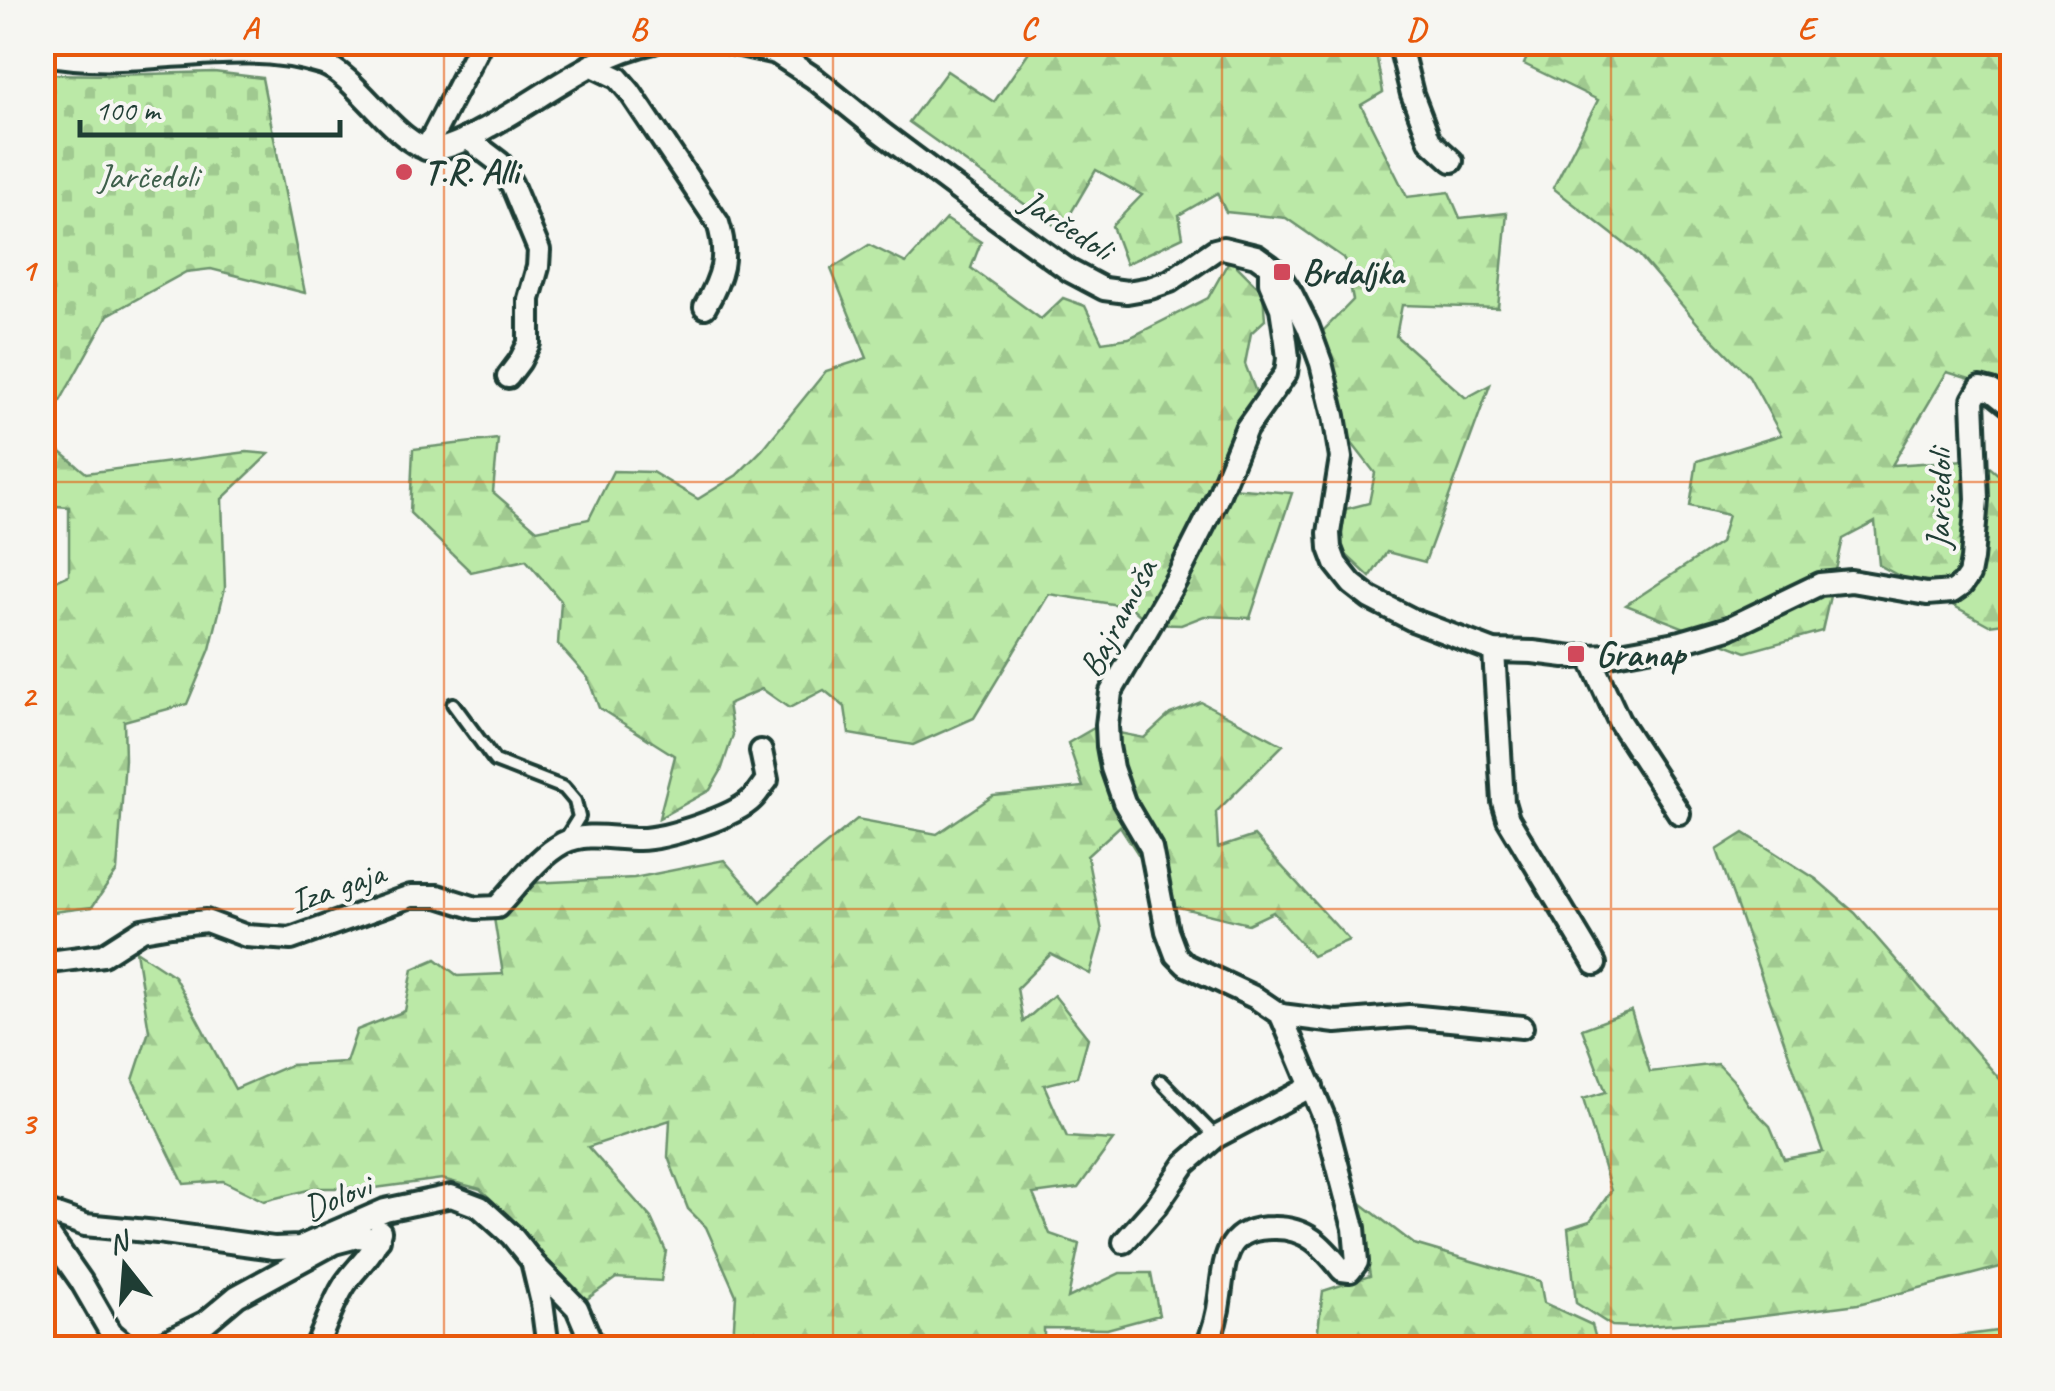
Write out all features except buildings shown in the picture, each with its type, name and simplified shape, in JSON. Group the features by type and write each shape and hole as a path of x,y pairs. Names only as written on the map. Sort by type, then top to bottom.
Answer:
{"street":[{"path":"426,149 480,42"},
{"path":"42,53 124,60 209,52 288,55 328,66 408,140 438,150 468,138 591,65 627,48 654,42"},
{"name":"Jarčedoli","path":"727,42 776,53 1070,271 1104,289 1127,292 1160,285 1214,250 1224,248 1256,256 1270,266 1292,293 1308,328 1334,416 1341,458 1328,533 1336,564 1370,598 1415,621 1494,651 1572,657 1609,655 1681,642 1729,628 1820,584 1851,581 1927,594 1952,592 1969,575 1972,559 1977,499 1975,392 1986,388 2012,407"},
{"path":"1399,42 1412,94 1430,141 1452,161"},
{"path":"591,65 618,78 630,92 718,223 725,244 720,280 705,307"},
{"path":"468,138 500,163 539,250 530,299 529,343 508,377"},
{"name":"Bajramuša","path":"1270,266 1270,282 1281,308 1286,341 1286,373 1246,429 1184,564 1112,692 1107,726 1112,768 1124,802 1151,848 1166,930 1176,956 1186,966 1256,998 1281,1015 1336,1022 1409,1016 1522,1026"},
{"path":"1494,651 1503,802 1508,819 1596,964"},
{"path":"1589,656 1619,720 1678,813"},
{"path":"562,844 584,836 644,840 716,820 751,800 766,780 761,751"},
{"name":"Iza gaja","path":"42,964 103,955 142,930 171,925 206,921 246,936 291,939 411,896 438,896 476,908 497,907 562,844"},
{"path":"1206,1348 1219,1302 1225,1256 1234,1239 1250,1230 1285,1228 1307,1234 1342,1270 1350,1271 1357,1262 1354,1228 1326,1122 1281,1015"},
{"path":"1124,1242 1156,1206 1185,1164 1216,1136 1312,1086"},
{"name":"Dolovi","path":"45,1216 85,1225 274,1248 300,1247 385,1210 451,1196 480,1207 511,1235 532,1262 548,1348"},
{"path":"315,1348 346,1281 366,1261 379,1239 385,1210"},
{"path":"45,1216 112,1332 129,1348"},
{"path":"153,1348 206,1322 237,1296 334,1244 358,1237 379,1239"},
{"path":"532,1262 576,1308 594,1348"}],"lane":[{"path":"453,704 495,761 564,788 576,801 579,817 562,844"},
{"path":"1162,1081 1216,1136"}],"green space":[{"path":"1534,42 2012,43 2012,392 1947,372 1892,465 1980,459 2012,486 2012,622 1989,625 1879,565 1875,522 1843,539 1822,631 1746,652 1626,605 1720,543 1728,515 1690,506 1697,461 1781,435 1749,376 1639,255 1553,188 1598,100 1524,64"},
{"path":"1035,43 1374,43 1383,92 1361,105 1407,197 1449,192 1460,218 1507,213 1498,308 1402,305 1396,336 1466,398 1490,385 1425,562 1387,552 1370,577 1342,551 1342,510 1369,503 1375,473 1344,433 1317,337 1353,300 1345,259 1286,218 1226,212 1217,193 1179,215 1183,237 1126,264 1112,226 1142,195 1096,170 1061,230 909,122 947,71 994,102"},
{"name":"Jarčedoli","path":"214,72 262,78 305,293 211,269 186,272 108,315 43,432 43,74"},
{"path":"946,219 981,242 971,268 1041,319 1063,298 1085,306 1102,342 1129,338 1208,298 1230,259 1263,292 1265,320 1251,333 1245,364 1264,413 1218,487 1292,493 1250,618 1204,616 1181,625 1150,624 1131,607 1049,594 974,718 913,745 849,734 845,707 824,690 789,708 762,689 728,704 733,735 710,790 659,818 675,756 599,708 588,678 558,644 561,601 526,560 471,572 410,513 413,449 498,439 493,492 537,530 589,519 613,471 652,472 698,499 737,475 762,450 826,371 867,358 831,269 869,245 906,263"},
{"path":"56,448 86,473 247,452 269,454 222,499 225,588 210,649 187,704 124,721 117,871 92,907 46,913 42,912 45,586 69,575 69,507 43,505 43,461"},
{"path":"1201,702 1283,745 1216,812 1218,848 1254,836 1349,940 1312,956 1273,912 1248,924 1162,903 1147,868 1120,826 1087,856 1102,931 1090,974 1051,954 1017,988 1023,1022 1054,995 1088,1038 1077,1077 1044,1085 1067,1137 1113,1140 1078,1188 1033,1194 1050,1234 1079,1244 1068,1298 1120,1273 1151,1273 1159,1315 1107,1329 1044,1328 1044,1348 731,1348 736,1295 706,1227 688,1209 668,1157 670,1120 588,1147 651,1218 666,1251 661,1281 616,1278 587,1299 544,1272 510,1217 480,1189 442,1179 375,1188 316,1188 264,1201 223,1181 184,1184 133,1080 149,1031 136,951 174,976 235,1089 290,1065 346,1062 357,1030 405,1011 413,969 436,959 458,976 503,974 494,918 532,883 634,878 724,860 761,902 857,819 937,834 993,796 1083,787 1068,743 1094,728 1144,738 1170,714"},
{"path":"1744,833 1816,879 1855,913 2012,1093 2012,1264 1858,1304 1732,1320 1612,1326 1576,1303 1568,1228 1590,1221 1611,1191 1583,1099 1606,1092 1582,1029 1631,1011 1650,1072 1718,1064 1770,1126 1784,1159 1823,1152 1717,850"},
{"path":"1358,1201 1414,1244 1540,1281 1544,1303 1592,1325 1597,1343 1622,1348 1310,1348 1318,1330 1323,1291 1370,1276"},
{"path":"2012,1329 2012,1348 1939,1348 1951,1337"}],"place":[{"name":"T.R. Alli","path":"404,172"},
{"name":"Brdaljka","path":"1282,272"},
{"name":"Granap","path":"1576,654"}]}
